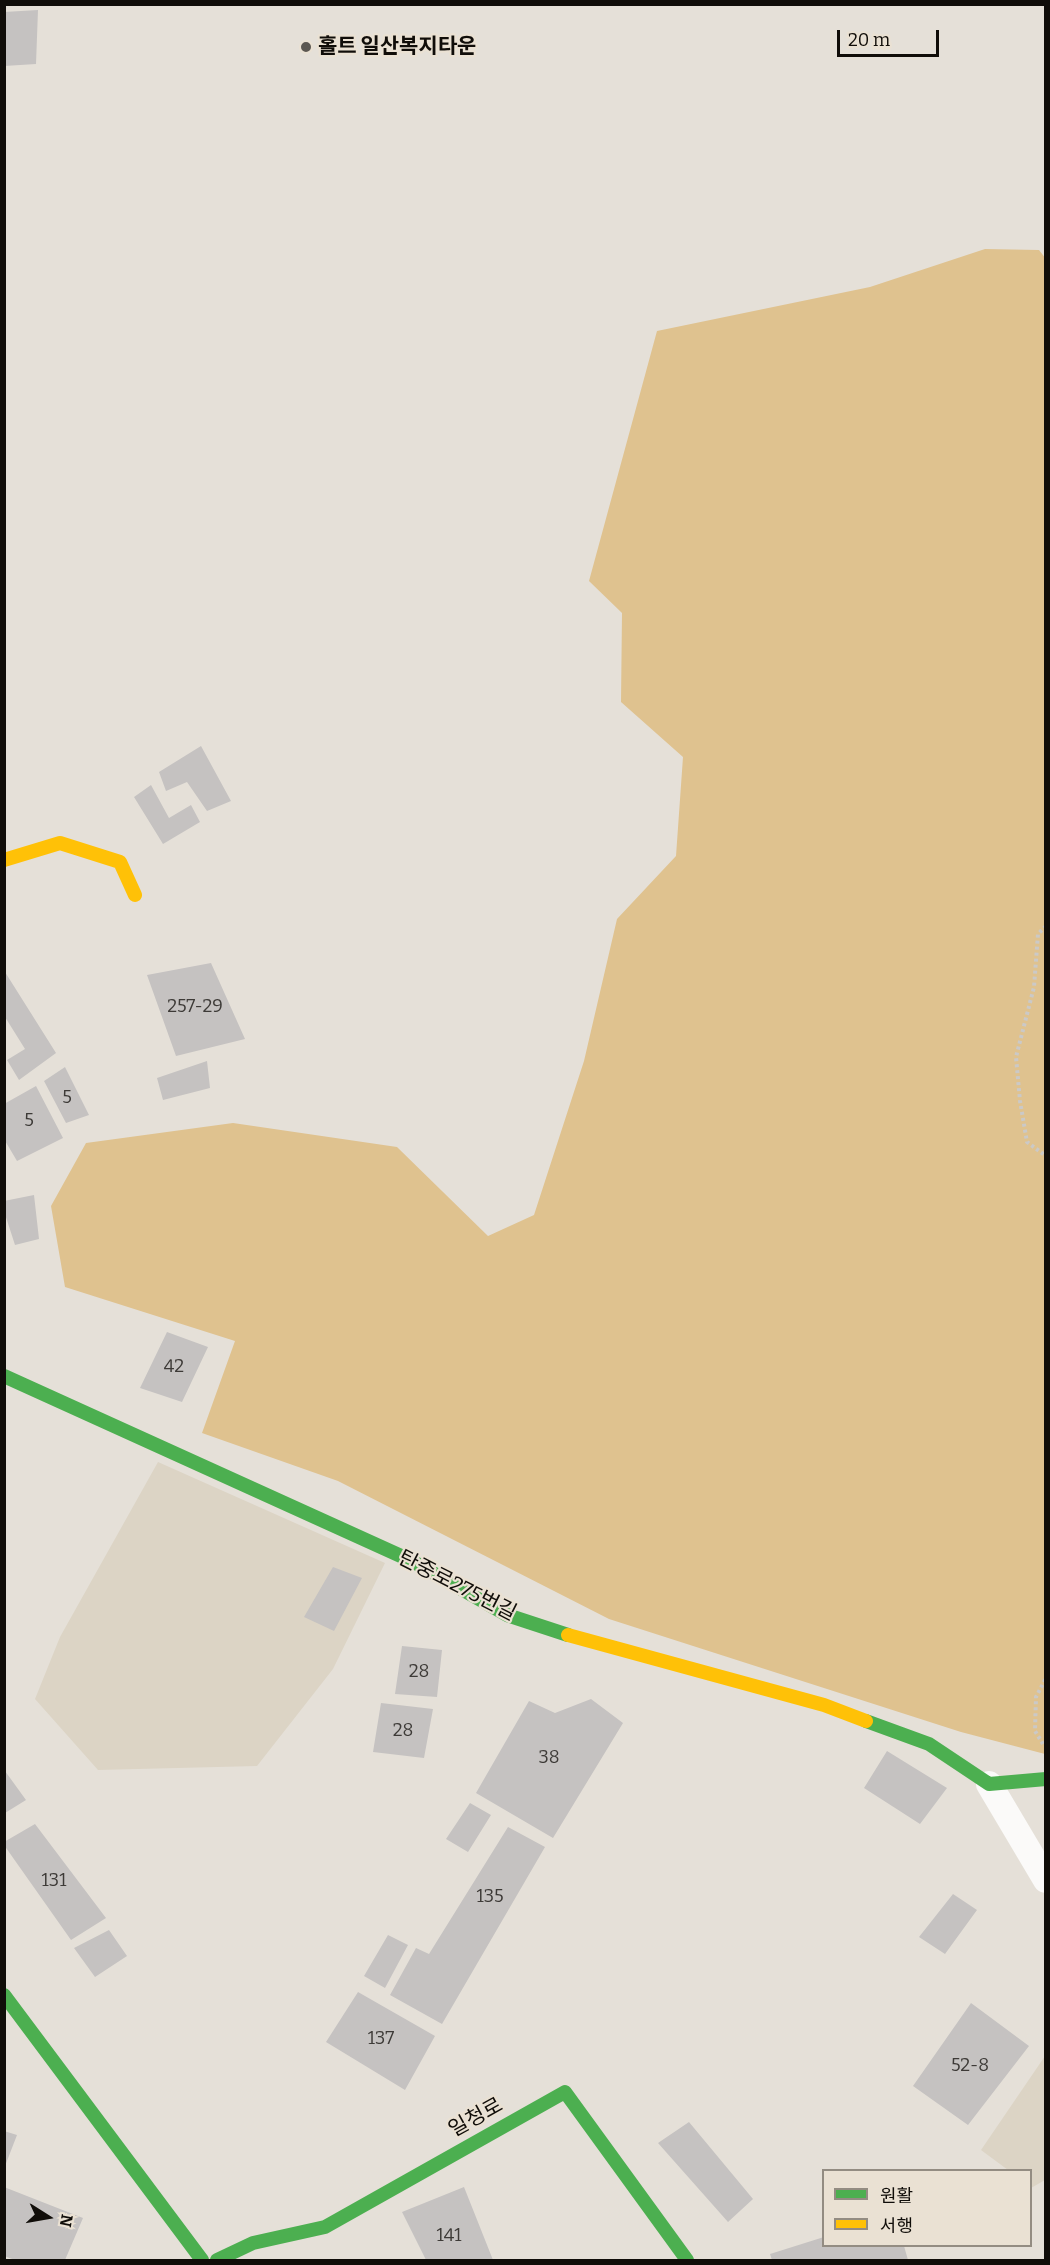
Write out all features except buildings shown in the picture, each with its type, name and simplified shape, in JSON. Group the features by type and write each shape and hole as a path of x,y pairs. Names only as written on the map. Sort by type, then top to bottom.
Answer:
{"street":[{"path":"4,860 60,843 120,862 135,895"},
{"name":"탄중로275번길","path":"4,1376 412,1561 507,1615 592,1643 824,1705 929,1744 989,1784 1046,1880"},
{"path":"989,1784 1046,1779"},
{"path":"4,1995 202,2260"},
{"name":"일청로","path":"217,2260 254,2243 325,2227 565,2092 687,2260"}],"path":[{"path":"1046,926 1038,934 1035,987 1016,1057 1020,1101 1028,1142 1046,1156"},
{"path":"1046,1678 1036,1697 1035,1731 1046,1748"}],"shaded area":[{"path":"985,249 1039,250 1046,259 1045,1754 961,1732 609,1619 338,1481 202,1433 235,1341 65,1287 51,1206 86,1143 233,1123 397,1147 488,1236 534,1215 584,1061 617,919 676,856 683,757 621,702 622,613 589,581 657,331 870,287"},
{"path":"158,1462 385,1563 333,1669 257,1766 98,1770 35,1699 60,1637"},
{"path":"1045,2056 1045,2180 1032,2187 1032,2169 1007,2169 981,2150"}],"traffic: fast":[{"path":"4,1376 412,1561 507,1615 568,1635"},
{"path":"866,1721 929,1744 989,1784 1046,1779"},
{"path":"4,1995 202,2260"},
{"path":"217,2260 253,2243 325,2227 565,2092 687,2260"}],"traffic: slow":[{"path":"4,860 60,843 120,862 135,895"},
{"path":"568,1635 824,1705 866,1721"}],"place":[{"name":"홀트 일산복지타운","path":"306,47"}]}
